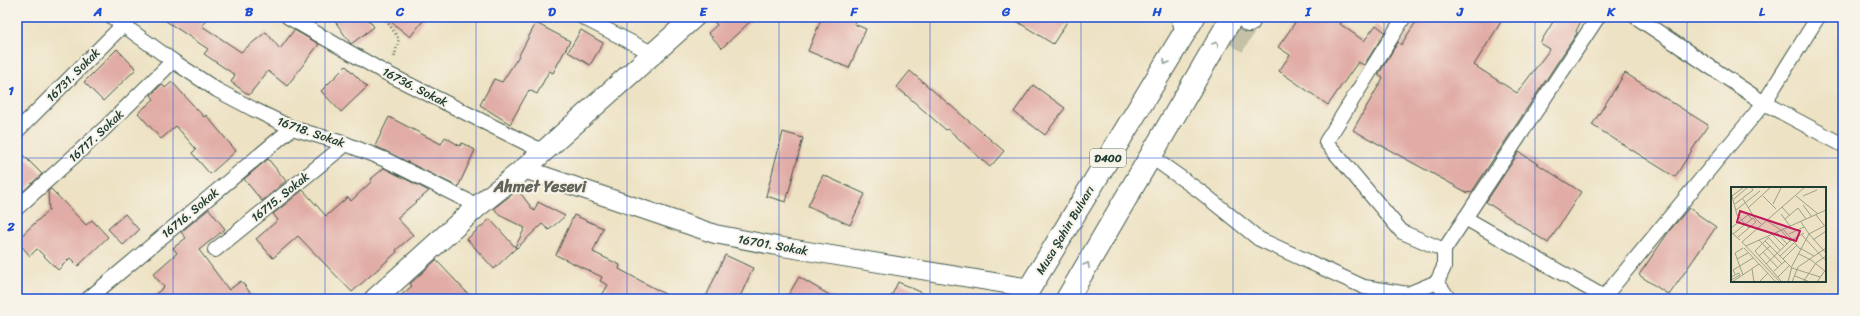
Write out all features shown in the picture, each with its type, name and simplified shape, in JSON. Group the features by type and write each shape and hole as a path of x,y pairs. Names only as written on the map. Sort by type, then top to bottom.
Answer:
{"highway":[{"name":"Musa Şahin Bulvarı","path":"1026,294 1194,17"},
{"name":"D400","path":"1068,299 1166,129 1244,18"},
{"path":"1166,129 1202,90 1233,46"}],"main road":[{"path":"375,299 478,206 544,152 694,17"}],"street":[{"name":"16736. Sokak","path":"288,17 390,74 544,152"},
{"path":"582,17 654,54"},
{"path":"1404,17 1326,142 1402,232 1444,250"},
{"path":"1150,156 1201,192 1259,239 1364,287 1408,294 1437,282 1444,267 1444,250 1598,17"},
{"path":"1636,17 1764,103 1843,145"},
{"path":"1465,218 1604,297 1764,103 1818,17"},
{"name":"16718. Sokak","path":"121,20 173,61 217,90 292,128 346,144 386,160 478,206"},
{"name":"16731. Sokak","path":"17,131 121,20"},
{"name":"16717. Sokak","path":"17,208 104,129 173,61"},
{"name":"16716. Sokak","path":"88,299 292,128"},
{"name":"16715. Sokak","path":"215,250 346,144"},
{"name":"16701. Sokak","path":"524,169 715,234 1026,294"},
{"path":"1437,282 1449,299"}],"lane":[{"path":"1176,17 1180,39"}],"path":[{"path":"384,17 399,39 390,74"}],"building":[{"path":"160,17 208,17 202,26 241,52 266,32 280,49 294,30 319,44 287,86 268,71 249,95 231,82 235,75 204,54 208,49"},
{"path":"332,17 367,17 374,27 351,44"},
{"path":"385,17 426,17 410,37"},
{"path":"710,17 755,17 722,48 708,33 717,25"},
{"path":"822,17 857,17 854,24 866,29 849,68 808,51"},
{"path":"1010,17 1070,17 1053,44"},
{"path":"1299,17 1345,17 1340,24 1364,41 1376,25 1385,32 1364,65 1358,62 1328,105 1279,71 1290,55 1278,47"},
{"path":"1419,17 1504,17 1474,65 1517,93 1550,49 1540,43 1556,17 1583,17 1576,31 1577,33 1471,193 1468,193 1353,130 1383,78 1378,75 1398,42 1401,45"},
{"path":"536,23 570,41 553,73 549,71 537,94 529,90 510,124 480,105 494,79 502,82 517,59"},
{"path":"581,30 603,43 590,65 568,52"},
{"path":"117,49 136,69 103,101 84,82"},
{"path":"346,66 367,87 341,112 321,91"},
{"path":"910,71 1004,151 990,167 948,129 946,130 897,87"},
{"path":"1625,73 1708,125 1675,177 1592,125"},
{"path":"172,82 204,117 206,115 236,151 210,174 192,153 196,149 176,126 161,139 138,113 154,99 151,95 162,84 165,88"},
{"path":"1033,85 1065,108 1045,135 1014,112"},
{"path":"389,117 441,144 445,137 460,146 462,143 475,150 458,187 375,146"},
{"path":"783,132 803,138 786,202 766,196"},
{"path":"17,149 42,174 17,197"},
{"path":"1519,152 1581,192 1548,243 1486,202"},
{"path":"268,159 286,181 262,201 244,179"},
{"path":"384,168 429,191 397,218 413,235 396,250 397,252 352,292 298,236 273,258 256,239 278,220 273,214 303,190 326,216 348,197 351,201 372,181 371,179"},
{"path":"823,175 865,194 850,225 808,206"},
{"path":"51,189 86,225 92,220 108,237 78,266 70,258 58,270 37,249 30,256 19,243 19,238 49,210 48,191"},
{"path":"518,190 534,211 538,202 565,216 549,230 542,224 517,248 515,247 525,228 499,215 494,208"},
{"path":"1689,208 1716,227 1669,295 1639,275 1670,230"},
{"path":"209,209 225,229 199,250 229,290 241,281 255,299 150,299 164,287 153,274 177,253 173,248 186,238 181,232"},
{"path":"125,214 139,230 123,245 108,229"},
{"path":"574,215 603,228 593,252 620,265 619,269 674,299 600,299 608,285 600,281 602,277 556,255"},
{"path":"490,219 516,248 494,269 467,239"},
{"path":"725,255 753,268 739,299 705,299"},
{"path":"436,260 473,299 397,299 412,286 410,284"},
{"path":"799,277 836,299 786,299"},
{"path":"898,282 936,299 890,299"}],"tunnel":[{"path":"1233,46 1249,21"}],"district":[{"name":"Ahmet Yesevi","path":"540,186"}]}
